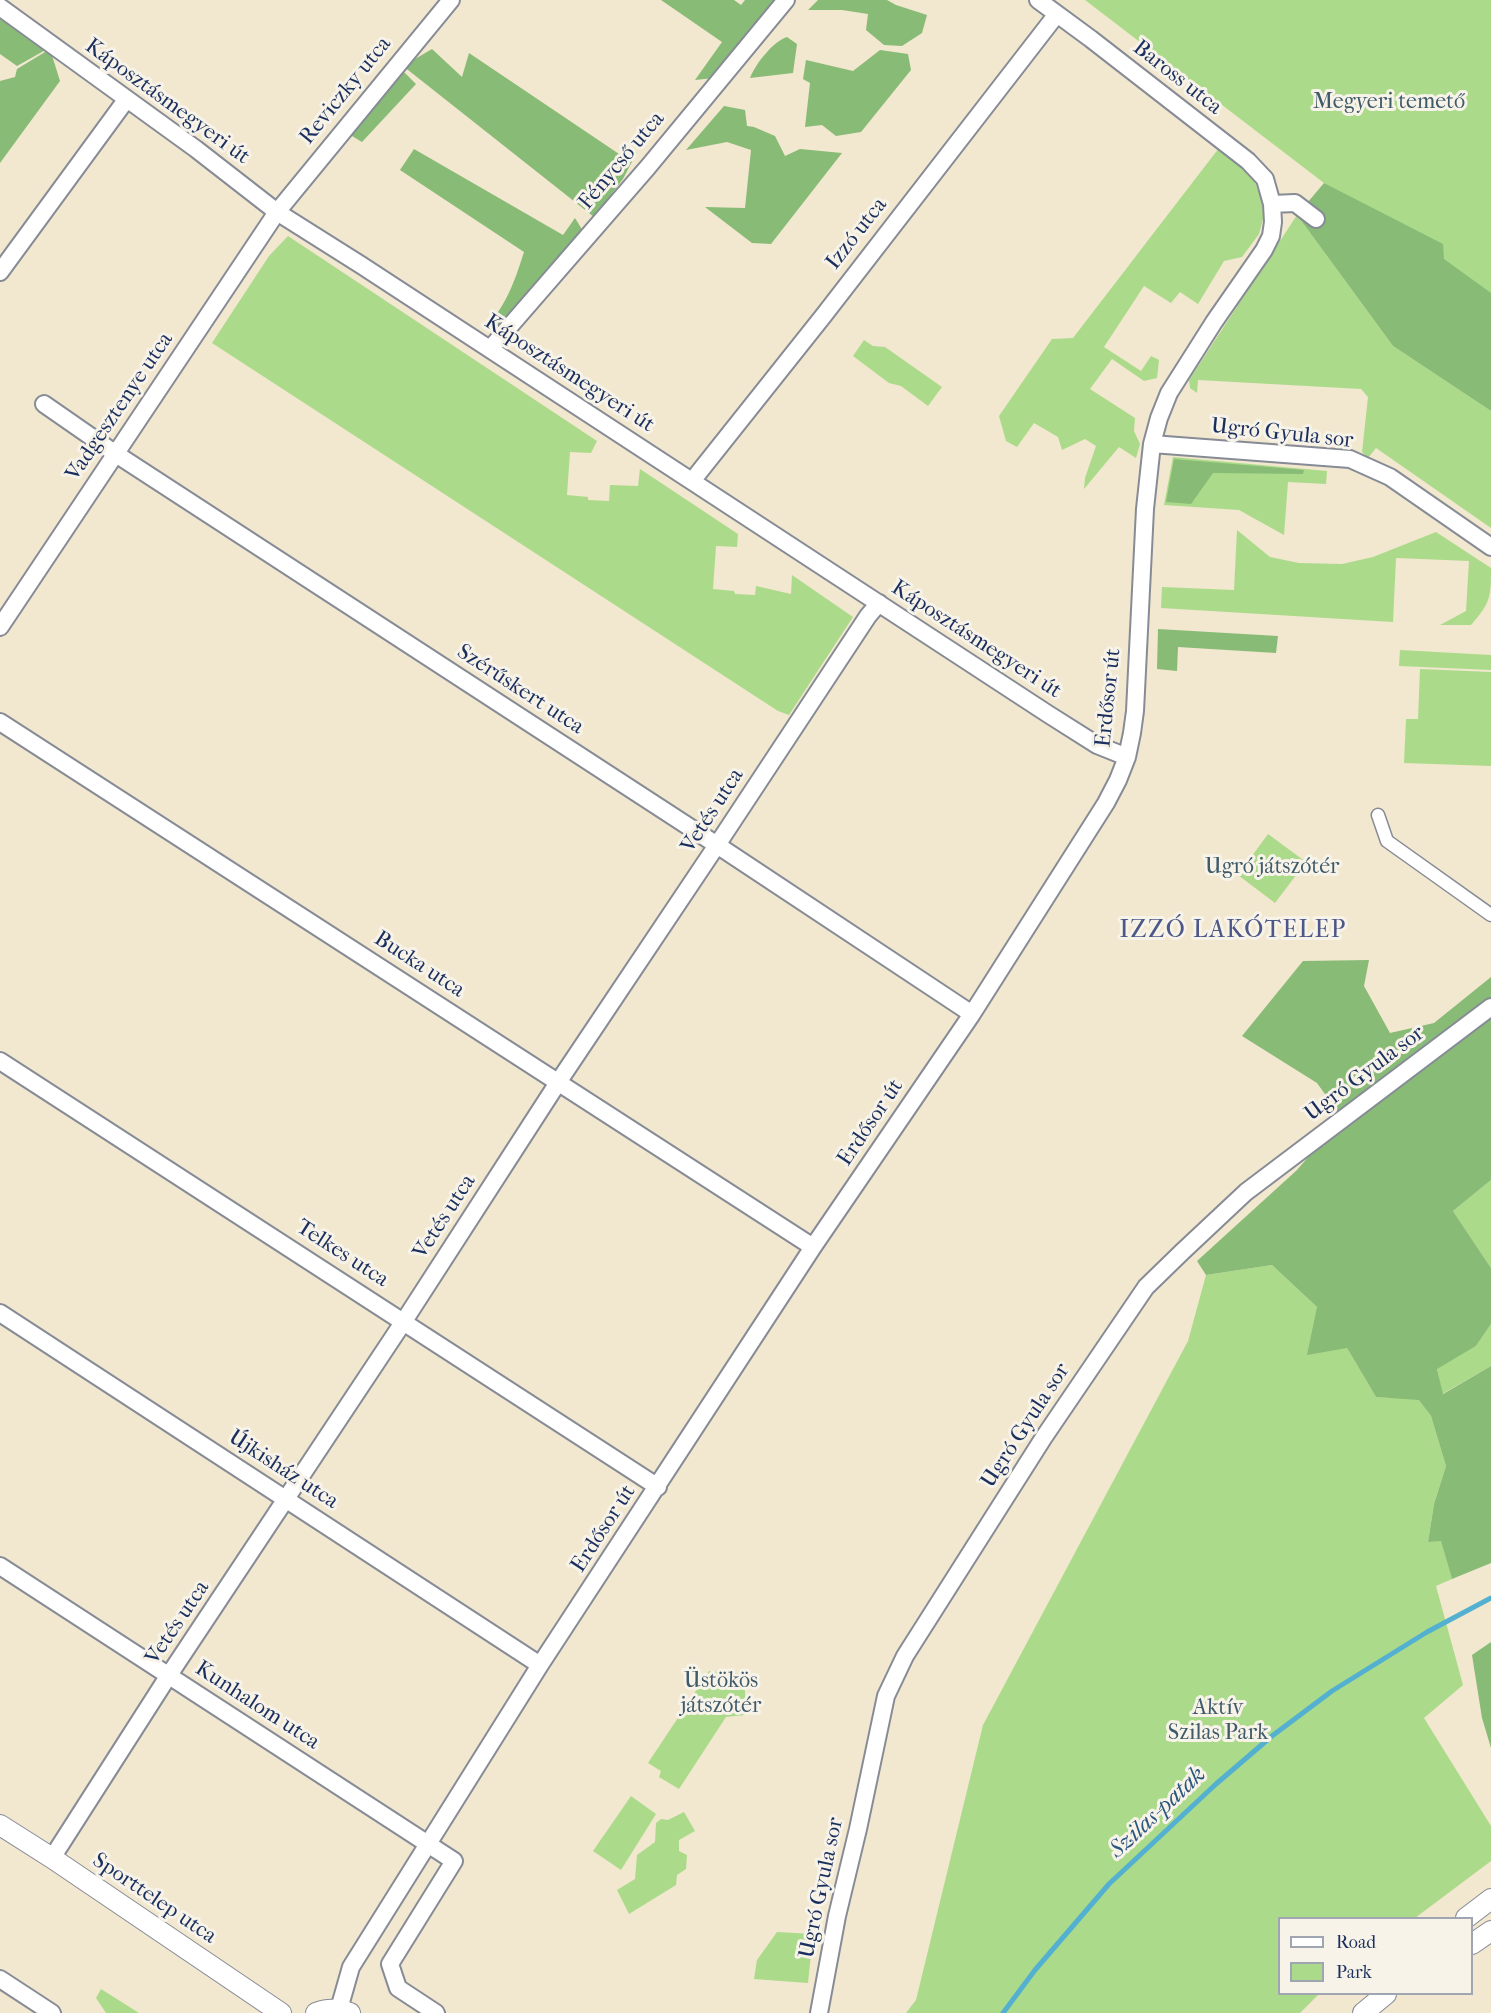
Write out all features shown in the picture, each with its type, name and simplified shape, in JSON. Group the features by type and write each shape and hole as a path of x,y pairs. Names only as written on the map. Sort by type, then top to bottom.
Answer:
{"street":[{"name":"Reviczky utca","path":"277,212 451,0"},
{"name":"Fénycső utca","path":"490,349 648,167 786,0"},
{"name":"Baross utca","path":"1038,0 1248,161 1265,179 1272,204"},
{"name":"Káposztásmegyeri út","path":"0,8 196,149 277,212 1097,745 1126,757"},
{"name":"Izzó utca","path":"692,481 1057,14"},
{"path":"0,272 126,100"},
{"path":"1272,204 1295,203 1316,219"},
{"name":"Erdősor út","path":"345,2011 351,1967 540,1665 813,1247 972,1014 1106,803 1118,780 1126,757 1135,711 1145,509 1152,444 1169,393 1271,236 1272,204"},
{"name":"Vadgesztenye utca","path":"0,627 277,212"},
{"name":"Szérűskert utca","path":"44,404 116,454 972,1014"},
{"name":"Ugró Gyula sor","path":"1152,444 1350,459 1390,477 1491,547"},
{"name":"Vetés utca","path":"52,1858 169,1675 288,1499 559,1081 868,616 879,603"},
{"name":"Bucka utca","path":"0,722 813,1247"},
{"path":"1378,815 1387,841 1491,915"},
{"name":"Ugró Gyula sor","path":"819,2013 837,1916 886,1696 904,1656 1050,1428 1146,1287 1182,1252 1246,1192 1491,1007"},
{"name":"Telkes utca","path":"0,1061 658,1487"},
{"name":"Újkisház utca","path":"0,1313 540,1665"},
{"name":"Kunhalom utca","path":"0,1566 428,1844"},
{"name":"Sporttelep utca","path":"0,1825 281,2013"},
{"path":"428,1844 454,1861 390,1964 398,1988 436,2013"},
{"path":"1467,1917 1491,1899"},
{"path":"1473,1943 1491,1931"},
{"path":"0,1979 52,2013"},
{"path":"1363,2013 1385,1995"},
{"path":"316,2013 325,2010 345,2011"}],"green space":[{"path":"661,0 734,0 741,5 745,0 779,0 714,78 695,80 722,42"},
{"path":"818,0 887,0 927,15 922,33 902,46 884,45 866,30 868,14 842,10 808,10"},
{"name":"Megyeri temető","path":"1085,0 1491,0 1491,302 1324,183"},
{"path":"0,19 16,25 49,48 17,66 0,54"},
{"path":"787,37 797,44 793,73 750,78 765,54 776,43"},
{"path":"50,49 60,81 0,163 0,81 15,77 17,69"},
{"path":"432,49 462,77 469,53 625,158 637,152 623,179 594,217 403,66"},
{"path":"880,50 908,54 911,70 861,132 836,136 822,125 805,127 810,83 803,79 806,60 853,71"},
{"path":"401,69 416,84 362,142 347,133"},
{"path":"724,106 745,110 747,126 775,136 785,156 800,149 842,153 771,244 752,243 705,207 745,208 751,150 727,142 686,150"},
{"path":"1219,148 1253,177 1261,198 1264,215 1259,234 1242,257 1224,261 1198,304 1180,292 1171,303 1144,286 1104,347 1141,371 1151,356 1159,360 1157,378 1144,381 1112,359 1090,389 1135,418 1134,431 1140,444 1136,458 1119,447 1084,489 1085,478 1096,446 1085,439 1062,450 1058,437 1034,423 1017,447 1006,441 999,416 1052,339 1073,338"},
{"path":"414,149 563,235 575,218 583,231 498,335 484,328 504,303 524,252 400,170"},
{"path":"1324,183 1443,244 1444,259 1491,293 1491,411 1393,346 1297,215"},
{"path":"1297,215 1393,346 1491,411 1491,528 1376,448 1368,458 1362,452 1368,397 1361,389 1198,380 1197,393 1190,388 1189,380"},
{"path":"288,236 597,441 591,453 570,452 567,495 588,497 588,500 609,501 610,485 638,486 640,469 738,534 737,547 716,546 713,589 734,591 735,594 755,595 756,586 791,594 792,575 853,617 789,715 778,711 212,343 269,256"},
{"path":"864,340 873,346 885,347 942,387 928,406 901,386 889,383 853,356"},
{"path":"1173,457 1327,471 1326,484 1288,482 1284,535 1239,510 1164,505"},
{"path":"1174,459 1304,470 1303,474 1213,473 1191,504 1166,502"},
{"path":"1237,530 1270,557 1299,563 1342,564 1373,557 1436,532 1491,568 1488,599 1483,610 1471,625 1440,625 1466,611 1469,561 1396,558 1393,622 1161,608 1162,587 1234,590"},
{"path":"1158,629 1278,636 1276,653 1178,647 1177,671 1157,669"},
{"path":"1400,650 1491,655 1491,670 1399,666"},
{"path":"1420,669 1491,672 1491,766 1404,763 1406,719 1418,719"},
{"name":"Ugró játszótér","path":"1268,834 1306,862 1275,903 1238,875"},
{"path":"1369,960 1364,986 1390,1033 1434,1023 1491,977 1491,1180 1453,1211 1491,1268 1491,1324 1476,1346 1437,1369 1443,1394 1491,1366 1491,1563 1452,1579 1441,1541 1428,1542 1434,1504 1446,1466 1431,1416 1419,1400 1376,1397 1347,1348 1307,1355 1317,1307 1272,1265 1206,1275 1197,1261 1297,1170 1342,1118 1317,1083 1242,1036 1303,961"},
{"path":"1491,1180 1491,1268 1453,1211"},
{"name":"Aktív Szilas Park","path":"1272,1265 1317,1307 1347,1348 1376,1397 1419,1399 1431,1416 1446,1466 1434,1504 1428,1542 1441,1540 1452,1579 1436,1586 1463,1685 1424,1718 1491,1826 1491,1861 1416,1917 1278,1917 1278,1995 1318,1995 1300,2013 906,2013 916,2000 983,1725 1188,1341 1206,1275"},
{"path":"1491,1324 1491,1366 1442,1394 1437,1368 1476,1346"},
{"path":"1491,1642 1491,1748 1482,1718 1472,1655"},
{"name":"Üstökös játszótér","path":"709,1671 745,1674 745,1715 726,1717 679,1789 659,1777 661,1771 648,1763"},
{"path":"631,1796 656,1814 621,1870 593,1851"},
{"path":"684,1812 695,1831 679,1840 679,1851 687,1855 686,1869 677,1875 676,1885 629,1914 617,1890 635,1879 637,1855 655,1842 656,1823 661,1819 668,1820"},
{"path":"777,1932 813,1934 808,1983 754,1979 757,1960"},
{"path":"101,1989 139,2013 106,2013 96,1998"}],"waterway":[{"name":"Szilas-patak","path":"1003,2013 1035,1970 1109,1884 1216,1784 1272,1736 1332,1691 1427,1632 1491,1598"}],"district":[{"name":"IZZÓ LAKÓTELEP","path":"1233,931"}]}
